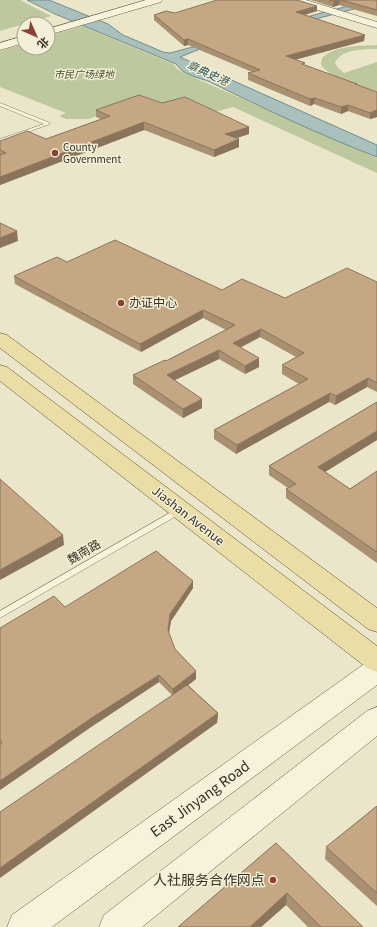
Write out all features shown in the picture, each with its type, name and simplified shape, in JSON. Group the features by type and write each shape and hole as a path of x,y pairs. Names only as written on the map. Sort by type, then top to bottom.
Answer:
{"main road":[{"path":"56,21 130,0"},
{"path":"56,30 157,0"},
{"path":"295,0 377,25"},
{"path":"0,36 16,32"},
{"path":"0,46 16,41"},
{"path":"0,339 377,622"},
{"name":"Jiashan Avenue","path":"0,371 377,661"},
{"name":"East Jinyang Road","path":"24,927 377,670"},
{"path":"116,927 377,719"}],"lane":[{"path":"0,104 48,124 0,141"},
{"name":"魏南路","path":"0,615 180,510"}],"green space":[{"path":"0,0 20,0 51,16 16,16 16,26 0,31"},
{"name":"市民广场绿地","path":"82,26 173,64 177,69 186,74 377,158 377,173 233,107 209,114 153,104 140,100 89,119 66,119 59,116 66,113 0,87 0,51 16,46 16,56 56,56 56,34"},
{"path":"377,45 377,49 347,52 338,58 335,63 344,73 377,62 377,91 339,78 332,74 321,65 322,58 327,54 341,48"}],"water":[{"name":"章典史港","path":"27,0 49,0 108,24 123,35 163,52 170,53 371,0 377,3 200,49 180,57 377,145 377,157 335,140 210,82 187,74 176,64 55,14"}],"building":[{"path":"217,0 297,0 317,6 296,12 365,35 286,56 305,63 302,64 377,92 377,110 370,113 348,105 341,107 315,98 310,99 248,73 260,70 188,39 184,40 154,15 166,11 175,13"},
{"path":"341,0 377,0 377,10"},
{"path":"139,95 162,103 185,97 249,127 225,134 239,139 214,150 144,122 0,177 0,155 6,153 0,150 0,141 27,131 46,139 110,116 96,110"},
{"path":"0,223 17,231 0,238"},
{"path":"115,240 222,290 242,279 285,298 347,268 377,282 377,383 368,378 336,396 330,393 237,445 214,430 308,379 282,365 304,353 261,329 233,343 259,358 245,366 219,350 167,375 202,399 183,409 133,375 165,360 166,361 235,325 203,310 140,344 14,276 57,257 67,262"},
{"path":"377,402 377,431 318,467 350,489 377,471 377,552 286,489 296,484 269,466"},
{"path":"0,479 63,535 0,570"},
{"path":"156,551 193,581 170,614 168,630 175,649 196,671 173,689 159,675 90,719 0,781 0,745 2,743 0,740 0,628 54,596 65,607"},
{"path":"187,685 218,713 0,868 0,812"},
{"path":"377,806 377,893 326,847"},
{"name":"人社服务合作网点","path":"276,843 363,927 321,927 287,893 250,927 178,927"}],"place":[{"name":"County Government","path":"55,153"},
{"name":"办证中心","path":"121,303"},
{"name":"人社服务合作网点","path":"273,880"}]}
